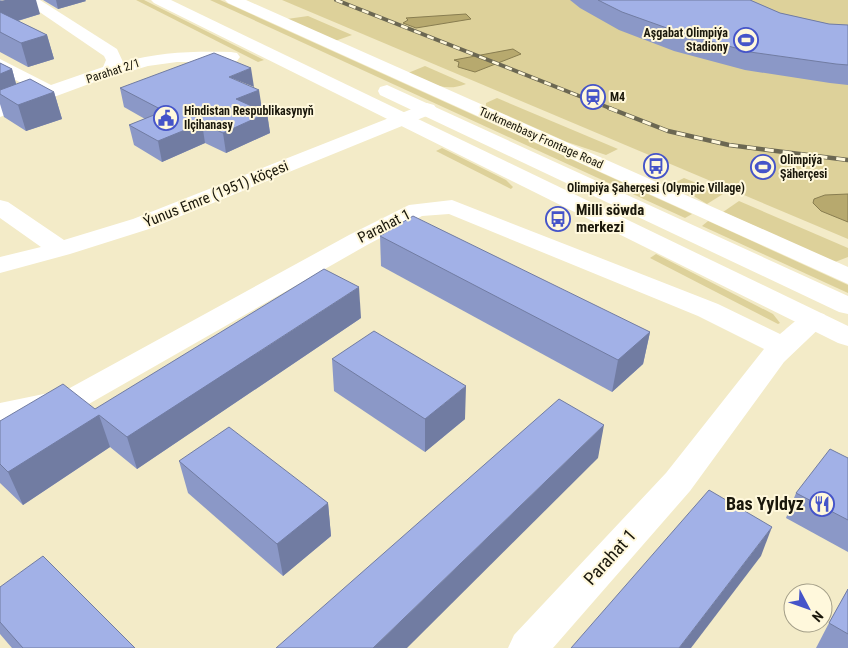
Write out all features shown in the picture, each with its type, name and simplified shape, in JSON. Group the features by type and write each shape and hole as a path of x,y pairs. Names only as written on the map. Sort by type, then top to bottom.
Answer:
{"street":[{"path":"30,0 111,53 114,60 110,72"},
{"path":"159,0 848,337"},
{"path":"194,0 848,306"},
{"name":"Turkmenbasy Frontage Road","path":"233,0 848,276"},
{"name":"Parahat 2/1","path":"0,111 50,92 147,60 182,57 231,57"},
{"path":"3,69 50,92"},
{"name":"Ýunus Emre (1951) köçesi","path":"0,265 61,249 141,224 427,109"},
{"path":"0,207 61,249"},
{"name":"Parahat 1","path":"0,414 76,398 358,240 417,210 452,207 708,310 783,346"},
{"name":"Parahat 1","path":"528,648 678,482 774,355 814,320"}],"shaded area":[{"path":"136,0 144,0 264,60 258,62"},
{"path":"210,0 220,0 692,214 685,218"},
{"name":"Olimpiýa Şäherçesi","path":"282,0 848,0 848,239"},
{"path":"466,14 471,19 416,28 403,23 408,20 406,18"},
{"path":"308,16 352,35 335,41 287,19"},
{"path":"513,49 521,54 475,72 458,67 459,62 454,60"},
{"path":"425,66 466,84 443,87 408,73"},
{"path":"497,98 618,149 606,155 567,142 486,106 486,103"},
{"path":"442,148 506,180 513,187 511,189 436,151"},
{"path":"684,178 723,194 707,204 675,185 674,183"},
{"path":"848,194 848,222 821,211 813,203 814,199 825,195"},
{"path":"739,201 848,248 848,257 835,262 723,212"},
{"path":"708,221 848,285 848,293 702,226"},
{"path":"656,254 773,314 780,323 778,324 650,258"}],"building":[{"path":"598,0 750,0 780,13 829,24 848,25 848,65 750,52 678,32 622,12"},
{"path":"0,12 47,35 21,43 0,32"},
{"path":"214,53 251,68 229,77 259,90 236,99 267,113 223,133 202,123 158,141 129,125 164,111 120,88"},
{"path":"0,63 12,69 0,74"},
{"path":"30,79 54,92 18,105 0,94 0,90"},
{"path":"413,216 650,332 618,360 380,236"},
{"path":"324,269 359,287 127,437 99,415 8,472 0,464 0,421 63,384 95,409"},
{"path":"374,331 466,386 425,419 332,359"},
{"path":"559,399 604,425 373,648 276,648"},
{"path":"229,427 328,503 277,544 179,461"},
{"path":"830,449 848,458 848,520 796,493"},
{"path":"709,490 772,527 679,648 571,648"},
{"path":"43,556 135,648 23,648 0,622 0,587"},
{"path":"848,589 848,634 833,625 833,616"}],"railway":[{"path":"336,0 612,109"},
{"path":"609,108 668,131 729,145 848,160"}],"place":[{"name":"Aşgabat Olimpiýa Stadiony","path":"746,40"},
{"name":"M4","path":"593,97"},
{"name":"Hindistan Respublikasynyň Ilçihanasy","path":"166,118"},
{"name":"Olimpiýa Şaherçesi (Olympic Village)","path":"656,166"},
{"name":"Olimpiýa Şäherçesi","path":"763,167"},
{"name":"Milli söwda merkezi","path":"558,219"},
{"name":"Bas Yyldyz","path":"822,504"}]}
